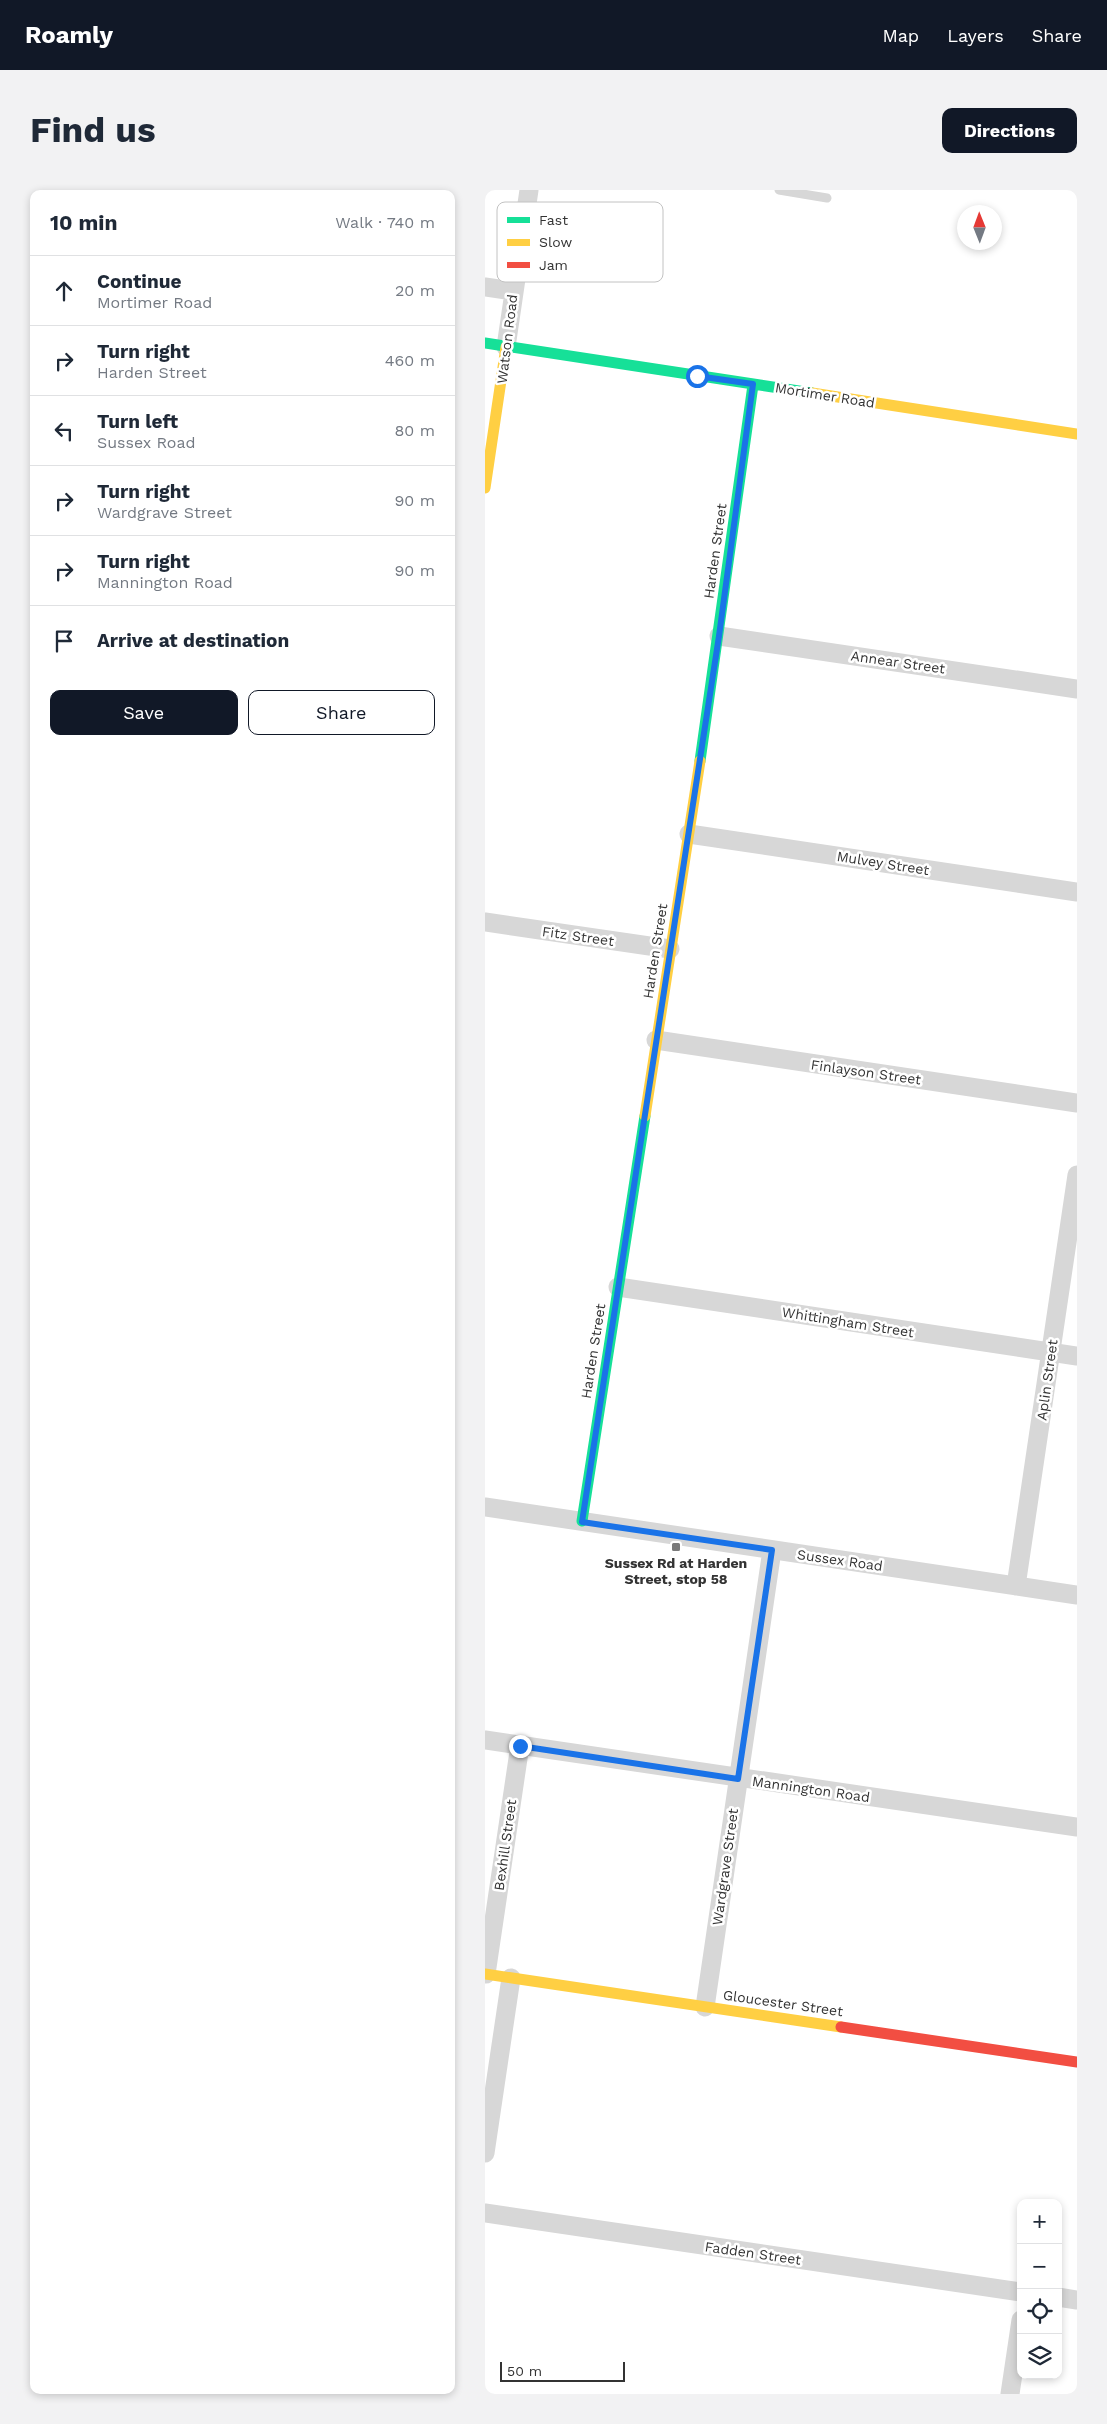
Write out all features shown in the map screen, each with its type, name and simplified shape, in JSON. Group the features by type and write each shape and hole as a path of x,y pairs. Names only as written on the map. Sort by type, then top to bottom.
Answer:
{"street":[{"name":"Watson Road","path":"485,488 515,282"},
{"path":"485,287 513,292"},
{"name":"Mortimer Road","path":"485,343 1077,434"},
{"name":"Harden Street","path":"582,1522 719,636 753,384"},
{"name":"Annear Street","path":"719,636 1077,689"},
{"name":"Mulvey Street","path":"689,834 1077,892"},
{"name":"Fitz Street","path":"485,922 670,950"},
{"name":"Finlayson Street","path":"656,1040 1077,1103"},
{"name":"Aplin Street","path":"1016,1586 1077,1175"},
{"name":"Whittingham Street","path":"618,1287 1077,1356"},
{"name":"Sussex Road","path":"485,1507 1077,1595"},
{"name":"Wardgrave Street","path":"705,2007 772,1550"},
{"name":"Mannington Road","path":"485,1740 738,1779 1077,1827"},
{"name":"Bexhill Street","path":"486,1974 520,1746"},
{"name":"Gloucester Street","path":"486,1974 1077,2062"},
{"path":"485,2153 511,1978"},
{"name":"Fadden Street","path":"485,2213 1017,2291"},
{"path":"1062,2298 1077,2300"},
{"path":"1010,2394 1019,2334"}],"lane":[{"path":"779,190 827,198"}],"traffic: fast":[{"path":"485,343 812,393"},
{"path":"700,761 753,385"},
{"path":"582,1521 645,1116"}],"traffic: slow":[{"path":"485,488 506,347"},
{"path":"812,393 1077,434"},
{"path":"645,1116 700,761"},
{"path":"485,1974 841,2027"}],"traffic: jam":[{"path":"841,2027 1077,2062"}],"place":[{"name":"Sussex Rd at Harden Street, stop 58","path":"676,1547"}],"route":[{"path":"520,1746 738,1779 772,1550 582,1522 719,636 753,384 697,376"}]}
